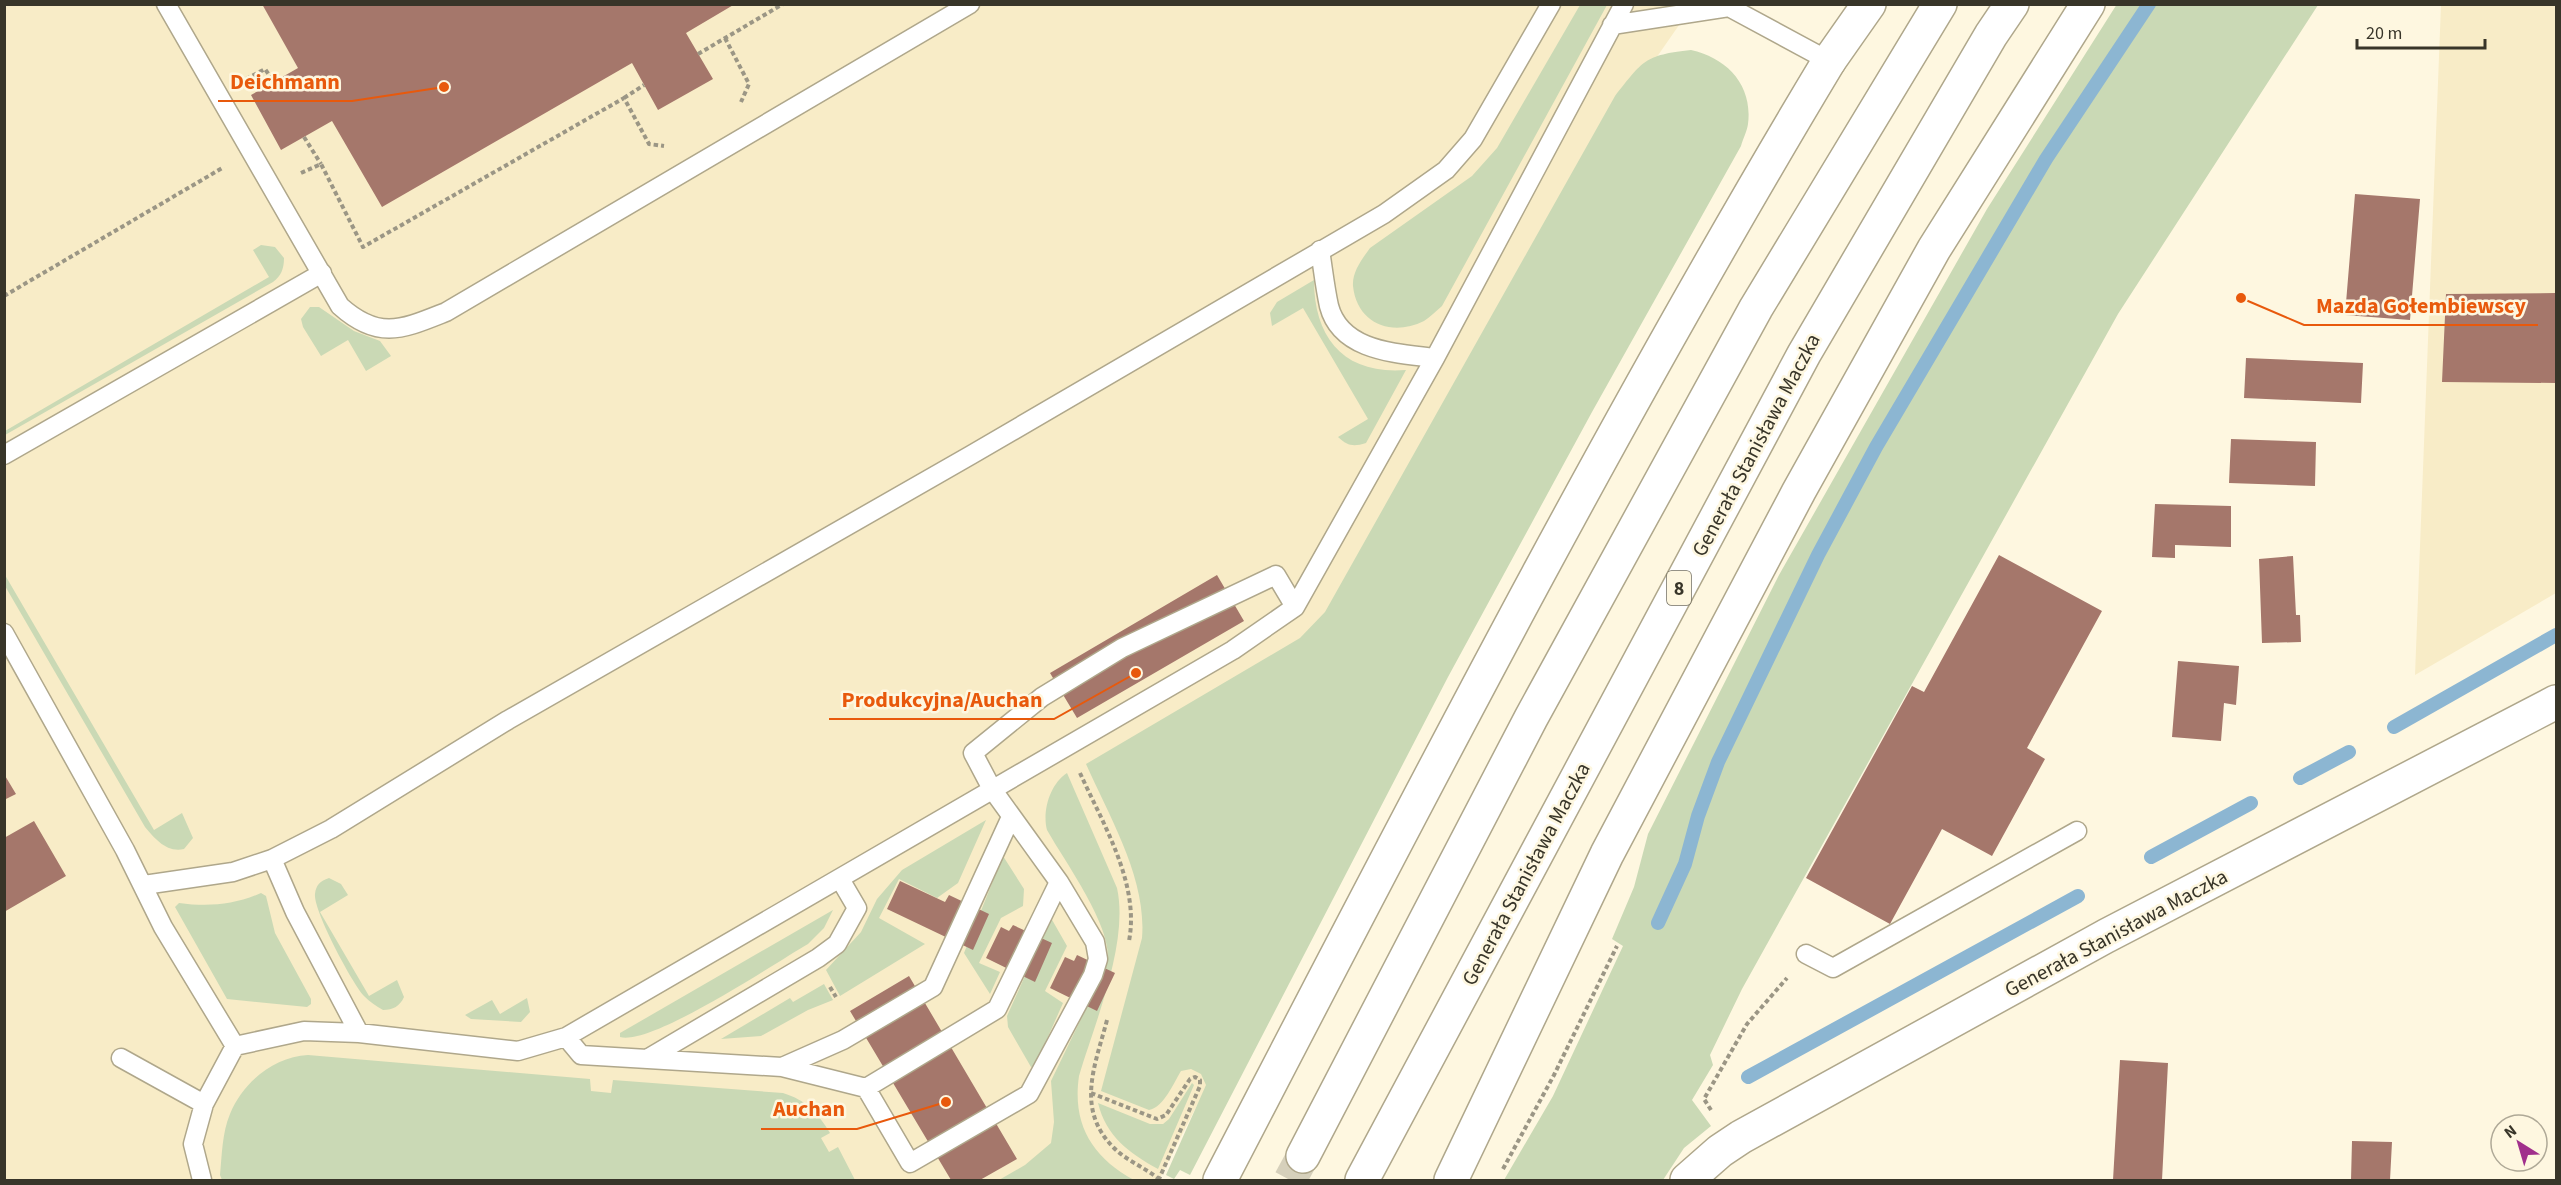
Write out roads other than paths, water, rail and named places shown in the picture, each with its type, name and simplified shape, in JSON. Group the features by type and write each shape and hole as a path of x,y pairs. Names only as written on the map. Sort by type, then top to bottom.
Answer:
{"main road":[{"path":"1220,1180 1443,752 1590,477 1756,182 1829,61 1869,4"},
{"path":"1303,1156 1532,718 1750,318 1940,4"},
{"name":"Generała Stanisława Maczka","path":"1362,1180 1804,354 1991,35 2012,4"},
{"path":"1451,1180 1607,854 1799,491 1934,249 2088,4"},
{"name":"Generała Stanisława Maczka","path":"1687,1180 1720,1151 1734,1142 2106,936 2556,702"}],"lane":[{"path":"166,4 340,306 356,320 381,328 402,329 447,312 970,4"},
{"path":"144,885 233,872 272,859 331,829 508,720 952,466 1384,213 1446,170 1473,139 1551,4"},
{"path":"202,1180 193,1144 204,1104 236,1046 304,1031 358,1033 519,1051 566,1037 1233,650 1295,607 1435,358 1624,4"},
{"path":"1612,25 1729,6 1829,61"},
{"path":"1320,250 1330,308 1344,331 1358,343 1380,350 1435,358"},
{"path":"4,455 322,273"},
{"path":"866,1088 910,1163 1029,1094 1093,975 1098,959 1095,942 1059,882 992,789 973,753 1042,697 1122,648 1276,575 1295,607"},
{"path":"4,633 144,885 164,927 236,1046"},
{"path":"782,1067 843,1040 933,987 1011,817"},
{"path":"1806,954 1833,968 2077,831"},
{"path":"272,859 295,912 358,1033"},
{"path":"647,1059 818,958 837,944 857,908 840,879"},
{"path":"566,1037 581,1055 782,1067 866,1088 997,1009 1059,882"},
{"path":"121,1058 204,1104"}],"waterway":[{"path":"1658,923 1685,864 1698,816 1718,762 1818,555 1876,447 2046,159 2149,4"},
{"path":"2394,727 2556,635"},
{"path":"2300,778 2349,752"},
{"path":"2151,857 2251,803"},
{"path":"1748,1077 2078,896"}],"tunnel":[{"path":"1290,1180 1303,1156"}],"place":[{"name":"Deichmann","path":"444,87"},
{"name":"Mazda Gołembiewscy","path":"2241,298"},
{"name":"Produkcyjna/Auchan","path":"1136,673"},
{"name":"Auchan","path":"946,1102"}]}
